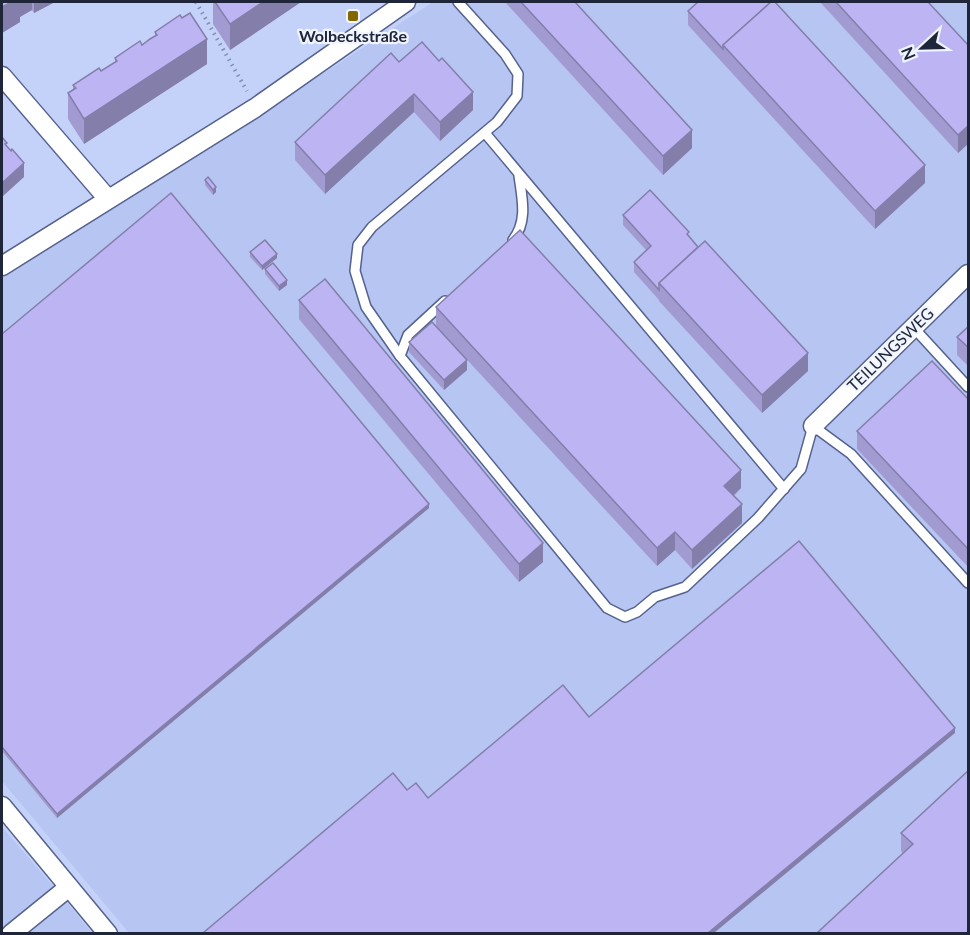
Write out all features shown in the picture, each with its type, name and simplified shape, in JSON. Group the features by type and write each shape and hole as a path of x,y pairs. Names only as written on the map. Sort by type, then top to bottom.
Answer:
{"street":[{"path":"2,266 255,108 406,2"},
{"path":"2,76 108,199"},
{"name":"TEILUNGSWEG","path":"813,426 969,274"},
{"path":"2,806 108,933"},
{"path":"10,933 69,887"}],"lane":[{"path":"458,2 505,54 518,74 517,96 497,122 485,133 372,227 358,245 355,272 366,307 400,356 607,608 625,617 637,612 656,597 685,587 759,518 801,470 813,426 850,454 969,583"},
{"path":"485,133 784,489"},
{"path":"507,245 515,238 522,224 523,199 519,173"},
{"path":"400,356 408,335 449,297"},
{"path":"913,327 969,387"}],"path":[{"path":"196,2 255,108"}],"shaded area":[{"path":"433,2 968,2 968,933 129,933 2,781 2,277 116,204 178,168"},
{"path":"2,827 65,900 92,933 2,933"}],"building":[{"path":"2,2 12,2 2,7"},
{"path":"215,2 263,2 230,24"},
{"path":"521,2 575,2 692,130 663,156"},
{"path":"698,2 771,2 723,45 723,49 688,11"},
{"path":"771,2 775,2 925,165 875,211 723,45"},
{"path":"836,2 928,2 969,46 969,125 958,135"},
{"path":"190,13 207,39 84,119 68,93 76,88 73,85 99,68 101,71 117,61 115,58 140,41 142,45 157,35 155,32 180,15 182,18"},
{"path":"422,42 439,61 442,58 473,92 440,122 414,94 325,175 295,142 391,53 399,62"},
{"path":"2,137 7,143 5,144 24,163 2,183"},
{"path":"208,177 216,187 213,190 205,180"},
{"path":"650,190 689,232 687,234 698,247 659,283 659,290 634,262 651,246 623,215"},
{"path":"171,193 429,504 57,814 2,747 2,334"},
{"path":"520,230 741,470 724,486 742,504 692,550 675,532 657,548 436,307"},
{"path":"265,240 277,254 262,266 250,252"},
{"path":"705,241 808,353 762,395 659,283"},
{"path":"273,263 287,280 279,286 265,269"},
{"path":"325,279 543,543 519,564 299,300"},
{"path":"432,322 467,360 444,380 409,342"},
{"path":"969,326 969,348 957,337"},
{"path":"932,361 969,400 969,550 857,431"},
{"path":"799,541 955,728 708,933 203,933 393,773 407,790 416,783 428,798 563,685 589,717"},
{"path":"969,770 969,933 817,933 913,844 901,833"}],"place":[{"name":"Wolbeckstraße","path":"353,16"}]}
